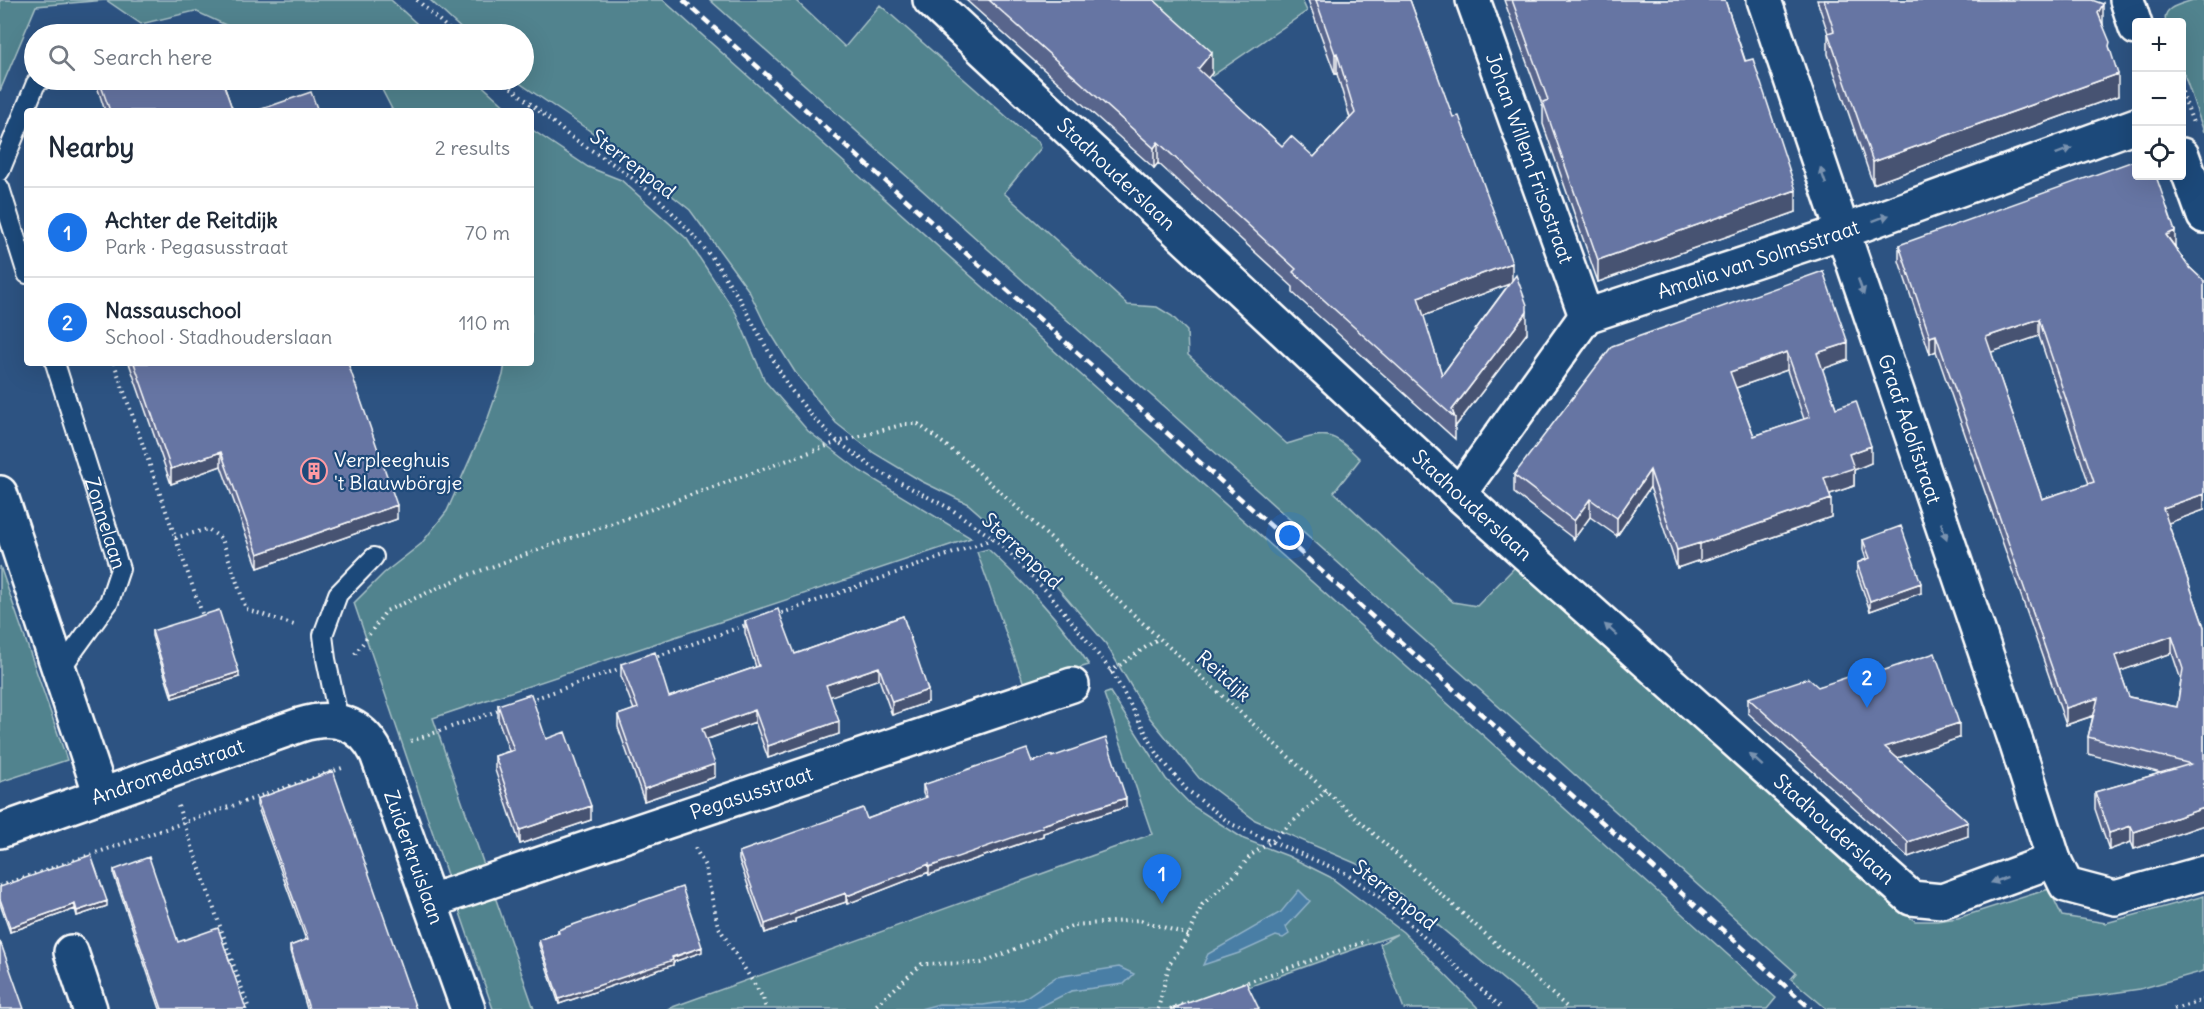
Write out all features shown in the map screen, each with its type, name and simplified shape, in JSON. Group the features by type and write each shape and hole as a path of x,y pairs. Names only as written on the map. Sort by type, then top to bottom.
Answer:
{"street":[{"name":"Stadhouderslaan","path":"930,0 1459,494 1911,898 1942,901 2054,860"},
{"name":"Johan Willem Frisostraat","path":"1473,0 1586,316"},
{"name":"Graaf Adolfstraat","path":"1764,0 2018,745 2054,860 2066,885 2115,898 2204,873"},
{"path":"2127,0 2133,18"},
{"name":"Amalia van Solmsstraat","path":"1586,316 1842,232 2132,125"},
{"path":"2186,168 2204,216"},
{"path":"1459,494 1586,316"},
{"path":"0,493 101,795"},
{"name":"Pegasusstraat","path":"431,902 1072,685"},
{"name":"Andromedastraat","path":"0,831 309,722 339,721"},
{"name":"Zuiderkruislaan","path":"339,721 364,734 364,759 431,902 468,1009"},
{"path":"71,952 90,1009"}],"lane":[{"path":"25,108 33,90"},
{"path":"0,171 24,112"},
{"path":"0,188 24,264"},
{"name":"Zonnelaan","path":"56,366 120,569 109,602 58,671"},
{"path":"339,721 323,635 338,594 374,557"}],"path":[{"path":"417,0 443,24"},
{"name":"Sterrenpad","path":"514,90 568,135 620,168 658,198 687,228 714,260 737,295 788,386 811,415 838,442 878,471 951,509 994,539 1052,597 1112,672 1158,755 1186,789 1231,824 1345,873 1381,898 1503,1009"},
{"path":"115,366 204,620"},
{"name":"Reitdijk","path":"838,442 905,424 918,424 965,460 1326,791 1569,1009"},
{"path":"331,681 348,663 386,611 463,577 838,442"},
{"path":"175,538 207,529 222,539 246,609 323,635"},
{"path":"775,615 994,539"},
{"path":"651,658 752,623"},
{"path":"1112,672 1159,638"},
{"path":"528,701 629,666"},
{"path":"0,886 505,709"},
{"path":"1158,1009 1169,966 1189,934 1202,905 1236,874 1251,855 1271,842 1326,791"},
{"path":"679,818 705,866 718,927 764,998 766,1009"},
{"path":"184,822 249,1009"},
{"path":"872,1009 922,964 981,963 1074,925 1140,920 1189,934"},
{"path":"1236,986 1367,941"},
{"path":"2174,1009 2204,1000"},
{"path":"1170,1009 1192,1002"}],"green space":[{"path":"0,0 106,0 36,6 28,24 24,24 24,34 0,91"},
{"path":"106,0 391,0 417,24 223,24 195,11 141,24"},
{"path":"430,0 663,0 1776,998 1767,1009 1539,1009 1371,870 1255,820 1199,778 1150,718 1106,644 1039,566 968,504 921,481 874,453 836,423 795,372 765,324 749,291 690,210 596,135 530,90 534,90 534,24 456,24"},
{"path":"710,0 795,0 845,47 880,5 1026,134 1038,141 1041,148 1004,193 1128,305 1157,307 1172,316 1187,331 1188,355 1287,444 1311,437 1327,436 1350,449 1360,459 1334,492 1453,602 1477,606 1516,566 1883,898 1915,921 1958,918 2049,889 2062,916 2106,923 2204,896 2204,971 2140,989 1980,1009 1827,1009 1791,979 1796,973"},
{"path":"1126,0 1302,0 1307,11 1212,76"},
{"path":"2193,0 2204,0 2204,132 2186,80 2186,18 2165,18 2169,10"},
{"path":"382,90 487,90 507,108 391,108"},
{"path":"534,131 588,167 621,180 687,239 736,313 765,381 808,431 860,471 971,538 433,718 534,1009 493,1009 354,603 384,573 421,544 447,511 488,418 504,366 534,366"},
{"path":"988,549 1042,604 1067,633 1089,665 1024,684 977,552"},
{"path":"0,566 67,760 0,782"},
{"path":"1110,692 1166,779 1191,805 1244,839 1288,856 1330,877 1403,932 1479,1009 1404,1009 1380,944 1397,934 1186,1009 667,1009 1152,834 1104,694"}],"water":[{"path":"1299,890 1310,901 1286,927 1289,934 1283,938 1276,936 1239,953 1203,965 1208,954 1281,912"},
{"path":"1119,967 1134,974 1124,984 1071,991 1036,1009 920,1009 939,1004 983,1005 1023,999 1056,977"}],"building":[{"path":"989,0 1154,0 1212,52 1198,69 1282,146 1291,136 1314,157 1355,113 1337,53 1335,54 1316,0 1410,0 1453,117 1459,116 1512,263 1418,297 1442,375 1516,275 1527,305 1527,312 1452,410 1455,418 1293,272 1296,269 1158,142 1154,148"},
{"path":"1512,0 1725,0 1745,61 1753,59 1796,190 1598,260 1543,102 1548,100"},
{"path":"1824,0 2092,0 2103,4 2098,13 2110,42 2109,46 2118,74 1873,162 1828,33 1834,31"},
{"path":"103,90 226,90 232,108 109,108"},
{"path":"311,92 317,108 265,108"},
{"path":"2132,161 2132,180 2157,180 2175,231 2166,235 2188,266 2204,281 2204,494 2163,508 2204,627 2204,808 2134,832 2131,826 2109,833 2095,792 2191,764 2088,737 2098,698 2066,708 1936,335 1930,337 1899,245","holes":["2039,319 2094,482 2042,499 1986,337","2172,636 2183,669 2177,707 2129,697 2115,656"]},
{"path":"1823,271 1848,343 1817,353 1836,408 1856,401 1871,446 1849,454 1854,468 1824,478 1831,499 1677,550 1650,470 1617,518 1590,499 1574,521 1514,475 1612,346","holes":["1787,352 1810,417 1754,436 1730,372"]},
{"name":"Verpleeghuis 't Blauwbörgje","path":"135,366 349,366 397,505 258,554 221,452 171,469"},
{"path":"1901,526 1921,583 1870,601 1857,563 1870,558 1863,540"},
{"path":"778,609 795,654 903,616 928,690 892,702 879,667 826,685 839,721 768,746 755,710 702,729 715,764 644,789 618,715 638,708 621,664 655,652 669,697 759,666 745,621"},
{"path":"219,610 239,672 172,693 152,631"},
{"path":"1935,653 1959,723 1885,747 1968,822 1908,842 1748,698 1808,678 1818,687 1875,668 1876,673"},
{"path":"531,694 546,739 565,732 591,806 520,830 495,756 514,750 498,705"},
{"path":"1106,738 1126,798 1042,825 1043,827 929,867 929,864 847,896 846,893 795,911 795,913 765,924 739,852 863,808 867,819 927,797 923,785 1027,749 1032,762"},
{"path":"333,771 416,1009 309,1009 290,946 308,939 257,799"},
{"path":"91,855 107,901 77,911 75,904 10,927 0,899 0,887"},
{"path":"149,857 178,942 218,928 246,1009 162,1009 114,870"},
{"path":"682,887 702,947 672,957 673,960 559,999 539,940 559,933 558,930"},
{"path":"0,941 24,1009 0,1009"},
{"path":"1246,982 1259,1009 1171,1009"}],"railway":[{"path":"683,0 1811,1009"}],"place":[{"name":"Verpleeghuis 't Blauwbörgje","path":"314,471"},
{"name":"Nassauschool","path":"1867,708"},
{"name":"Achter de Reitdijk","path":"1162,904"}]}
